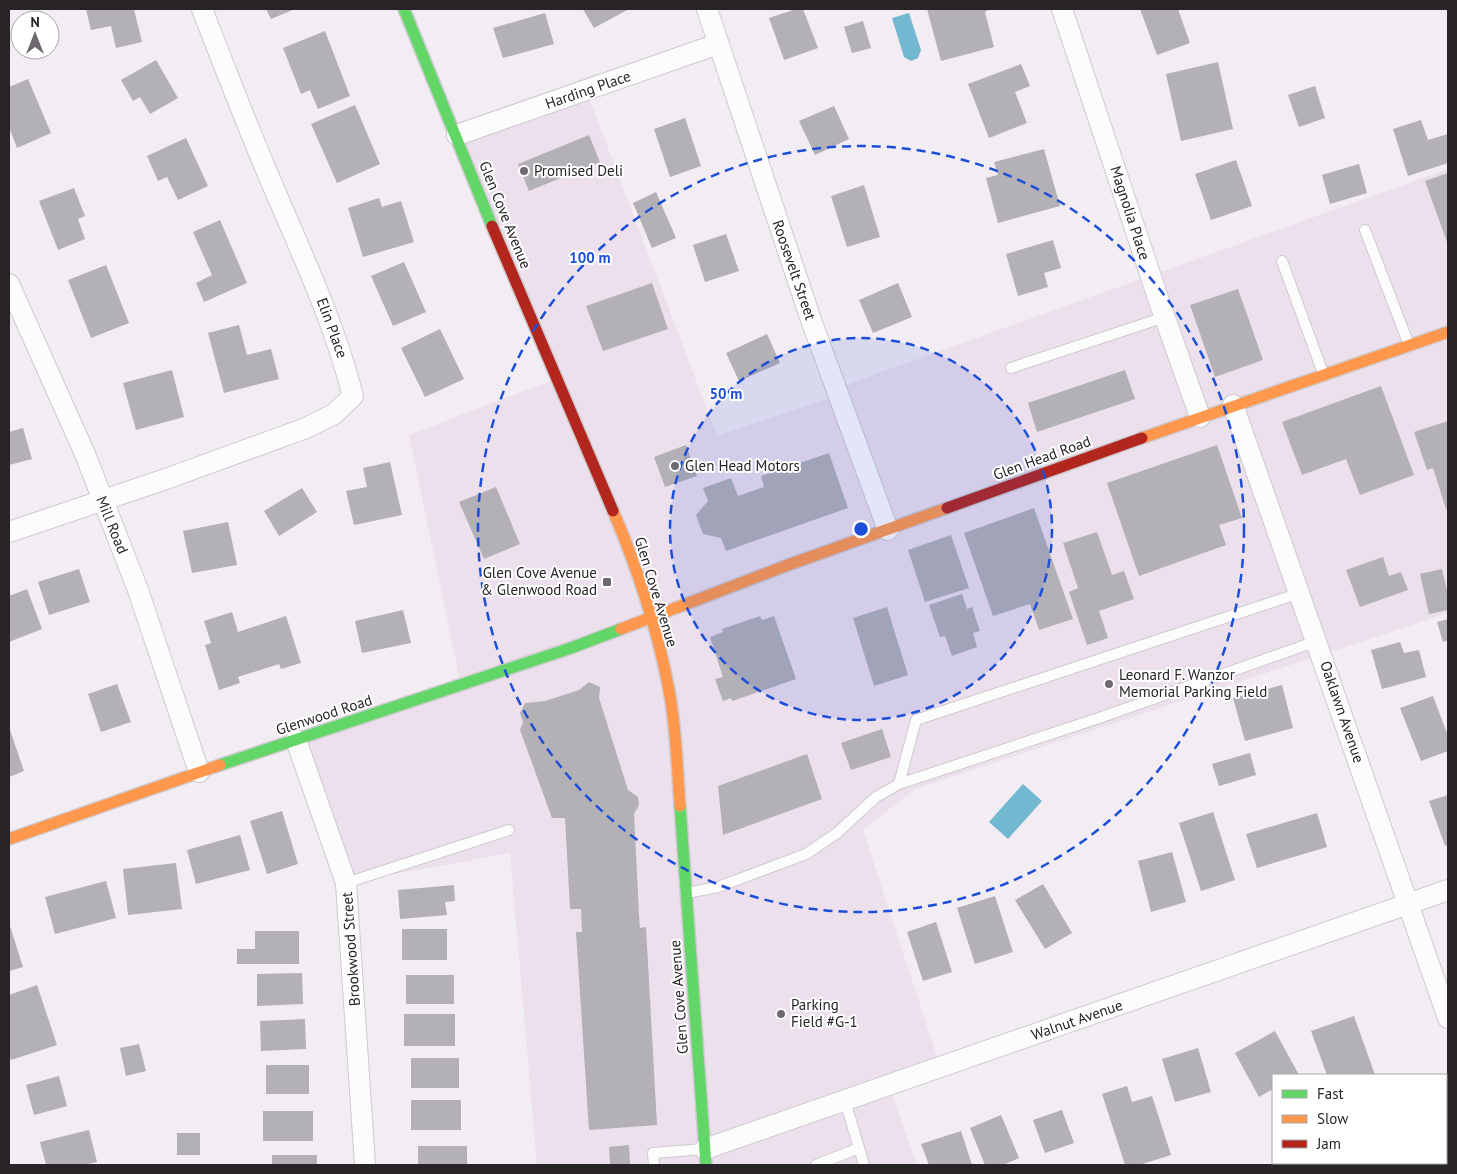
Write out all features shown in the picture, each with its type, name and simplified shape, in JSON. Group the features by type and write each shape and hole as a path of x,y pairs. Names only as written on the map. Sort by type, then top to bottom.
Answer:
{"main road":[{"name":"Glen Cove Avenue","path":"404,9 506,258 633,557 648,618 668,684 674,723 706,1157"},
{"name":"Glen Head Road","path":"648,618 788,564 888,530 1200,417 1448,332"},
{"name":"Glenwood Road","path":"9,839 200,772 571,648 648,618"}],"street":[{"name":"Elin Place","path":"102,500 166,480 306,428 334,414 353,396 342,355 317,287 266,171 202,9"},
{"name":"Roosevelt Street","path":"707,9 811,320 888,530"},
{"name":"Magnolia Place","path":"1062,9 1200,417"},
{"name":"Harding Place","path":"457,135 718,44"},
{"name":"Mill Road","path":"9,284 85,454 138,590 200,772"},
{"name":"Oaklawn Avenue","path":"1233,406 1448,1018"},
{"path":"9,532 102,500"},
{"name":"Brookwood Street","path":"296,740 346,883 366,1165"},
{"name":"Walnut Avenue","path":"706,1157 844,1101 1448,890"}],"lane":[{"path":"1365,230 1409,346"},
{"path":"1282,261 1324,374"},
{"path":"1011,368 1165,317"},
{"path":"899,784 916,720 1300,593"},
{"path":"686,893 718,887 806,854 837,833 876,797 899,784 1099,718 1317,641"},
{"path":"346,883 509,830"},
{"path":"844,1101 864,1165"},
{"path":"816,1165 859,1148"},
{"path":"654,1165 653,1153 706,1157"}],"shaded area":[{"path":"585,87 717,436 838,395 837,388 1448,169 1448,613 915,789 863,830 940,1066 888,1084 917,1165 537,1165 510,853 346,883 297,740 461,685 409,435 558,378 454,134"}],"water":[{"path":"909,13 921,50 918,58 911,61 904,57 892,18"},
{"path":"1023,784 1042,801 1008,839 989,822"}],"building":[{"path":"86,9 134,9 142,42 116,48 111,26 91,30"},
{"path":"266,9 295,9 271,19"},
{"path":"583,9 629,9 594,28"},
{"path":"796,9 803,9 818,48 784,60 769,18"},
{"path":"927,9 990,9 985,12 994,47 941,61"},
{"path":"1140,9 1178,9 1190,43 1157,55"},
{"path":"545,13 554,44 503,58 493,28"},
{"path":"863,21 871,48 852,53 844,27"},
{"path":"325,31 350,96 318,109 310,90 301,94 283,48"},
{"path":"156,60 178,98 150,114 140,97 133,101 121,80"},
{"path":"1218,62 1233,129 1181,141 1166,74"},
{"path":"1021,64 1030,86 1015,92 1027,123 989,138 968,84"},
{"path":"28,79 51,133 17,148 9,127 9,87"},
{"path":"1315,86 1325,118 1299,127 1288,95"},
{"path":"355,105 380,164 337,183 311,124"},
{"path":"834,106 849,139 815,155 799,121"},
{"path":"685,118 701,166 670,177 654,129"},
{"path":"1421,120 1428,140 1448,134 1448,163 1408,176 1393,129"},
{"path":"589,135 600,162 529,191 518,164"},
{"path":"186,138 208,186 178,200 167,177 158,181 147,156"},
{"path":"1044,149 1060,206 998,223 986,178 998,175 994,162"},
{"path":"1236,160 1252,206 1211,220 1195,174"},
{"path":"1359,164 1367,193 1330,204 1322,175"},
{"path":"1448,173 1448,245 1425,181"},
{"path":"864,185 880,237 847,247 831,196"},
{"path":"74,188 85,216 78,219 85,239 58,250 39,201"},
{"path":"656,192 676,238 652,248 633,203"},
{"path":"379,198 382,207 401,201 414,242 363,257 348,208"},
{"path":"220,220 247,283 204,302 196,283 212,275 193,232"},
{"path":"726,234 739,271 705,282 693,245"},
{"path":"1053,240 1061,268 1044,273 1048,287 1018,296 1006,254"},
{"path":"404,262 426,312 393,326 371,276"},
{"path":"106,265 129,323 91,338 68,280"},
{"path":"652,283 668,329 603,351 586,306"},
{"path":"898,283 912,317 873,333 859,300"},
{"path":"1238,289 1263,360 1215,377 1190,305"},
{"path":"239,325 247,355 271,349 279,379 224,393 208,333"},
{"path":"440,329 464,379 425,397 401,348"},
{"path":"767,334 780,363 739,381 726,353"},
{"path":"172,370 184,417 136,430 123,383"},
{"path":"1125,370 1135,399 1037,432 1028,403"},
{"path":"1381,386 1414,475 1360,495 1346,459 1302,475 1282,422"},
{"path":"1448,421 1448,509 1446,509 1433,468 1427,470 1414,432"},
{"path":"23,428 32,459 9,465 9,432"},
{"path":"686,445 697,476 665,487 654,457"},
{"path":"1217,445 1242,518 1219,525 1226,545 1139,576 1107,483"},
{"path":"829,453 848,508 726,551 721,538 703,534 696,515 708,501 703,488 731,478 738,496 764,487 761,476"},
{"path":"390,462 402,515 354,525 346,491 367,487 363,468"},
{"path":"496,487 520,544 484,559 459,502"},
{"path":"302,488 317,512 279,536 264,511"},
{"path":"1034,508 1073,619 1039,630 1030,604 993,616 964,533"},
{"path":"228,522 237,565 192,573 183,531"},
{"path":"1097,532 1112,575 1124,571 1134,599 1099,611 1108,638 1087,645 1069,592 1078,588 1063,543"},
{"path":"951,535 969,588 925,602 908,550"},
{"path":"1383,557 1389,576 1401,572 1408,590 1360,607 1346,570"},
{"path":"79,569 90,602 49,615 38,582"},
{"path":"1442,569 1448,595 1448,610 1429,614 1420,574"},
{"path":"27,589 42,629 9,642 9,596"},
{"path":"962,594 967,609 972,607 980,631 973,633 977,647 952,656 945,636 940,637 929,605"},
{"path":"887,607 908,675 874,686 853,618"},
{"path":"403,610 411,643 362,653 355,621"},
{"path":"232,612 238,632 286,616 301,663 281,669 279,664 238,677 240,683 219,690 205,645 211,643 204,621"},
{"path":"760,616 762,620 774,616 796,679 732,701 731,698 723,701 715,679 723,677 710,637 723,632 722,629"},
{"path":"1448,619 1448,640 1443,642 1437,622"},
{"path":"1400,642 1404,653 1419,650 1426,677 1382,689 1371,650"},
{"path":"589,682 600,687 599,698 628,790 638,797 639,805 634,814 639,914 640,928 646,927 657,1125 589,1130 576,932 582,932 581,909 570,909 565,818 552,818 520,730 523,722 520,713 525,703 545,701 579,690"},
{"path":"117,684 131,722 101,732 88,694"},
{"path":"1282,685 1293,728 1245,741 1233,698"},
{"path":"1433,696 1448,736 1448,751 1421,761 1400,708"},
{"path":"9,727 24,771 9,777"},
{"path":"882,729 891,757 851,770 841,743"},
{"path":"1250,753 1256,775 1219,786 1212,764"},
{"path":"807,754 822,799 723,835 718,786"},
{"path":"1448,795 1448,845 1445,846 1429,801"},
{"path":"282,811 298,864 267,874 250,821"},
{"path":"1213,812 1235,880 1201,891 1179,823"},
{"path":"1317,813 1327,847 1257,868 1246,834"},
{"path":"240,835 250,870 196,884 187,850"},
{"path":"1172,852 1186,902 1151,912 1138,861"},
{"path":"176,863 182,909 128,915 123,869"},
{"path":"106,881 116,918 55,934 45,897"},
{"path":"1043,884 1072,933 1045,949 1015,900"},
{"path":"454,885 455,901 445,902 447,915 400,919 398,890"},
{"path":"995,896 1013,952 975,964 957,908"},
{"path":"936,922 952,972 923,981 907,932"},
{"path":"9,923 23,967 9,971"},
{"path":"402,929 447,929 447,960 402,960"},
{"path":"255,931 299,931 299,964 237,964 237,949 255,949"},
{"path":"302,973 303,1004 257,1006 257,974"},
{"path":"406,975 454,975 454,1004 406,1004"},
{"path":"37,985 57,1045 11,1060 9,1053 9,995"},
{"path":"404,1014 455,1014 455,1046 404,1046"},
{"path":"1354,1016 1375,1074 1327,1074 1311,1031"},
{"path":"305,1019 306,1049 261,1051 260,1021"},
{"path":"1275,1031 1298,1074 1272,1074 1272,1090 1259,1097 1235,1053"},
{"path":"139,1044 146,1071 126,1076 120,1048"},
{"path":"1198,1048 1211,1092 1175,1102 1162,1059"},
{"path":"411,1058 459,1058 459,1088 411,1088"},
{"path":"266,1065 309,1065 309,1094 266,1094"},
{"path":"59,1076 67,1106 34,1115 26,1085"},
{"path":"1127,1086 1132,1102 1152,1096 1171,1155 1139,1165 1125,1165 1102,1094"},
{"path":"411,1100 461,1100 461,1130 411,1130"},
{"path":"1062,1110 1074,1143 1045,1153 1033,1120"},
{"path":"263,1111 313,1111 313,1141 263,1141"},
{"path":"1001,1115 1019,1158 1003,1165 985,1165 970,1128"},
{"path":"89,1130 97,1162 84,1165 46,1165 40,1142"},
{"path":"961,1131 972,1165 929,1165 921,1144"},
{"path":"177,1133 200,1133 200,1155 177,1155"},
{"path":"629,1145 630,1165 610,1165 609,1147"},
{"path":"418,1146 467,1146 467,1165 418,1165"},
{"path":"272,1155 317,1155 317,1165 272,1165"},
{"path":"1374,1164 1417,1165 1375,1165"}],"traffic: fast":[{"path":"404,9 492,226"},
{"path":"220,765 571,648 621,629"},
{"path":"680,806 706,1165"}],"traffic: slow":[{"path":"1142,438 1448,332"},
{"path":"621,629 788,565 947,508"},
{"path":"613,511 645,596 668,685 673,715 680,806"},
{"path":"9,839 220,765"}],"traffic: jam":[{"path":"492,226 613,511"},
{"path":"947,508 1142,438"}],"place":[{"name":"Promised Deli","path":"524,171"},
{"name":"Glen Head Motors","path":"675,466"},
{"name":"Glen Cove Avenue & Glenwood Road","path":"607,582"},
{"name":"Leonard F. Wanzor Memorial Parking Field","path":"1109,684"},
{"name":"Parking Field #G-1","path":"781,1014"}]}
